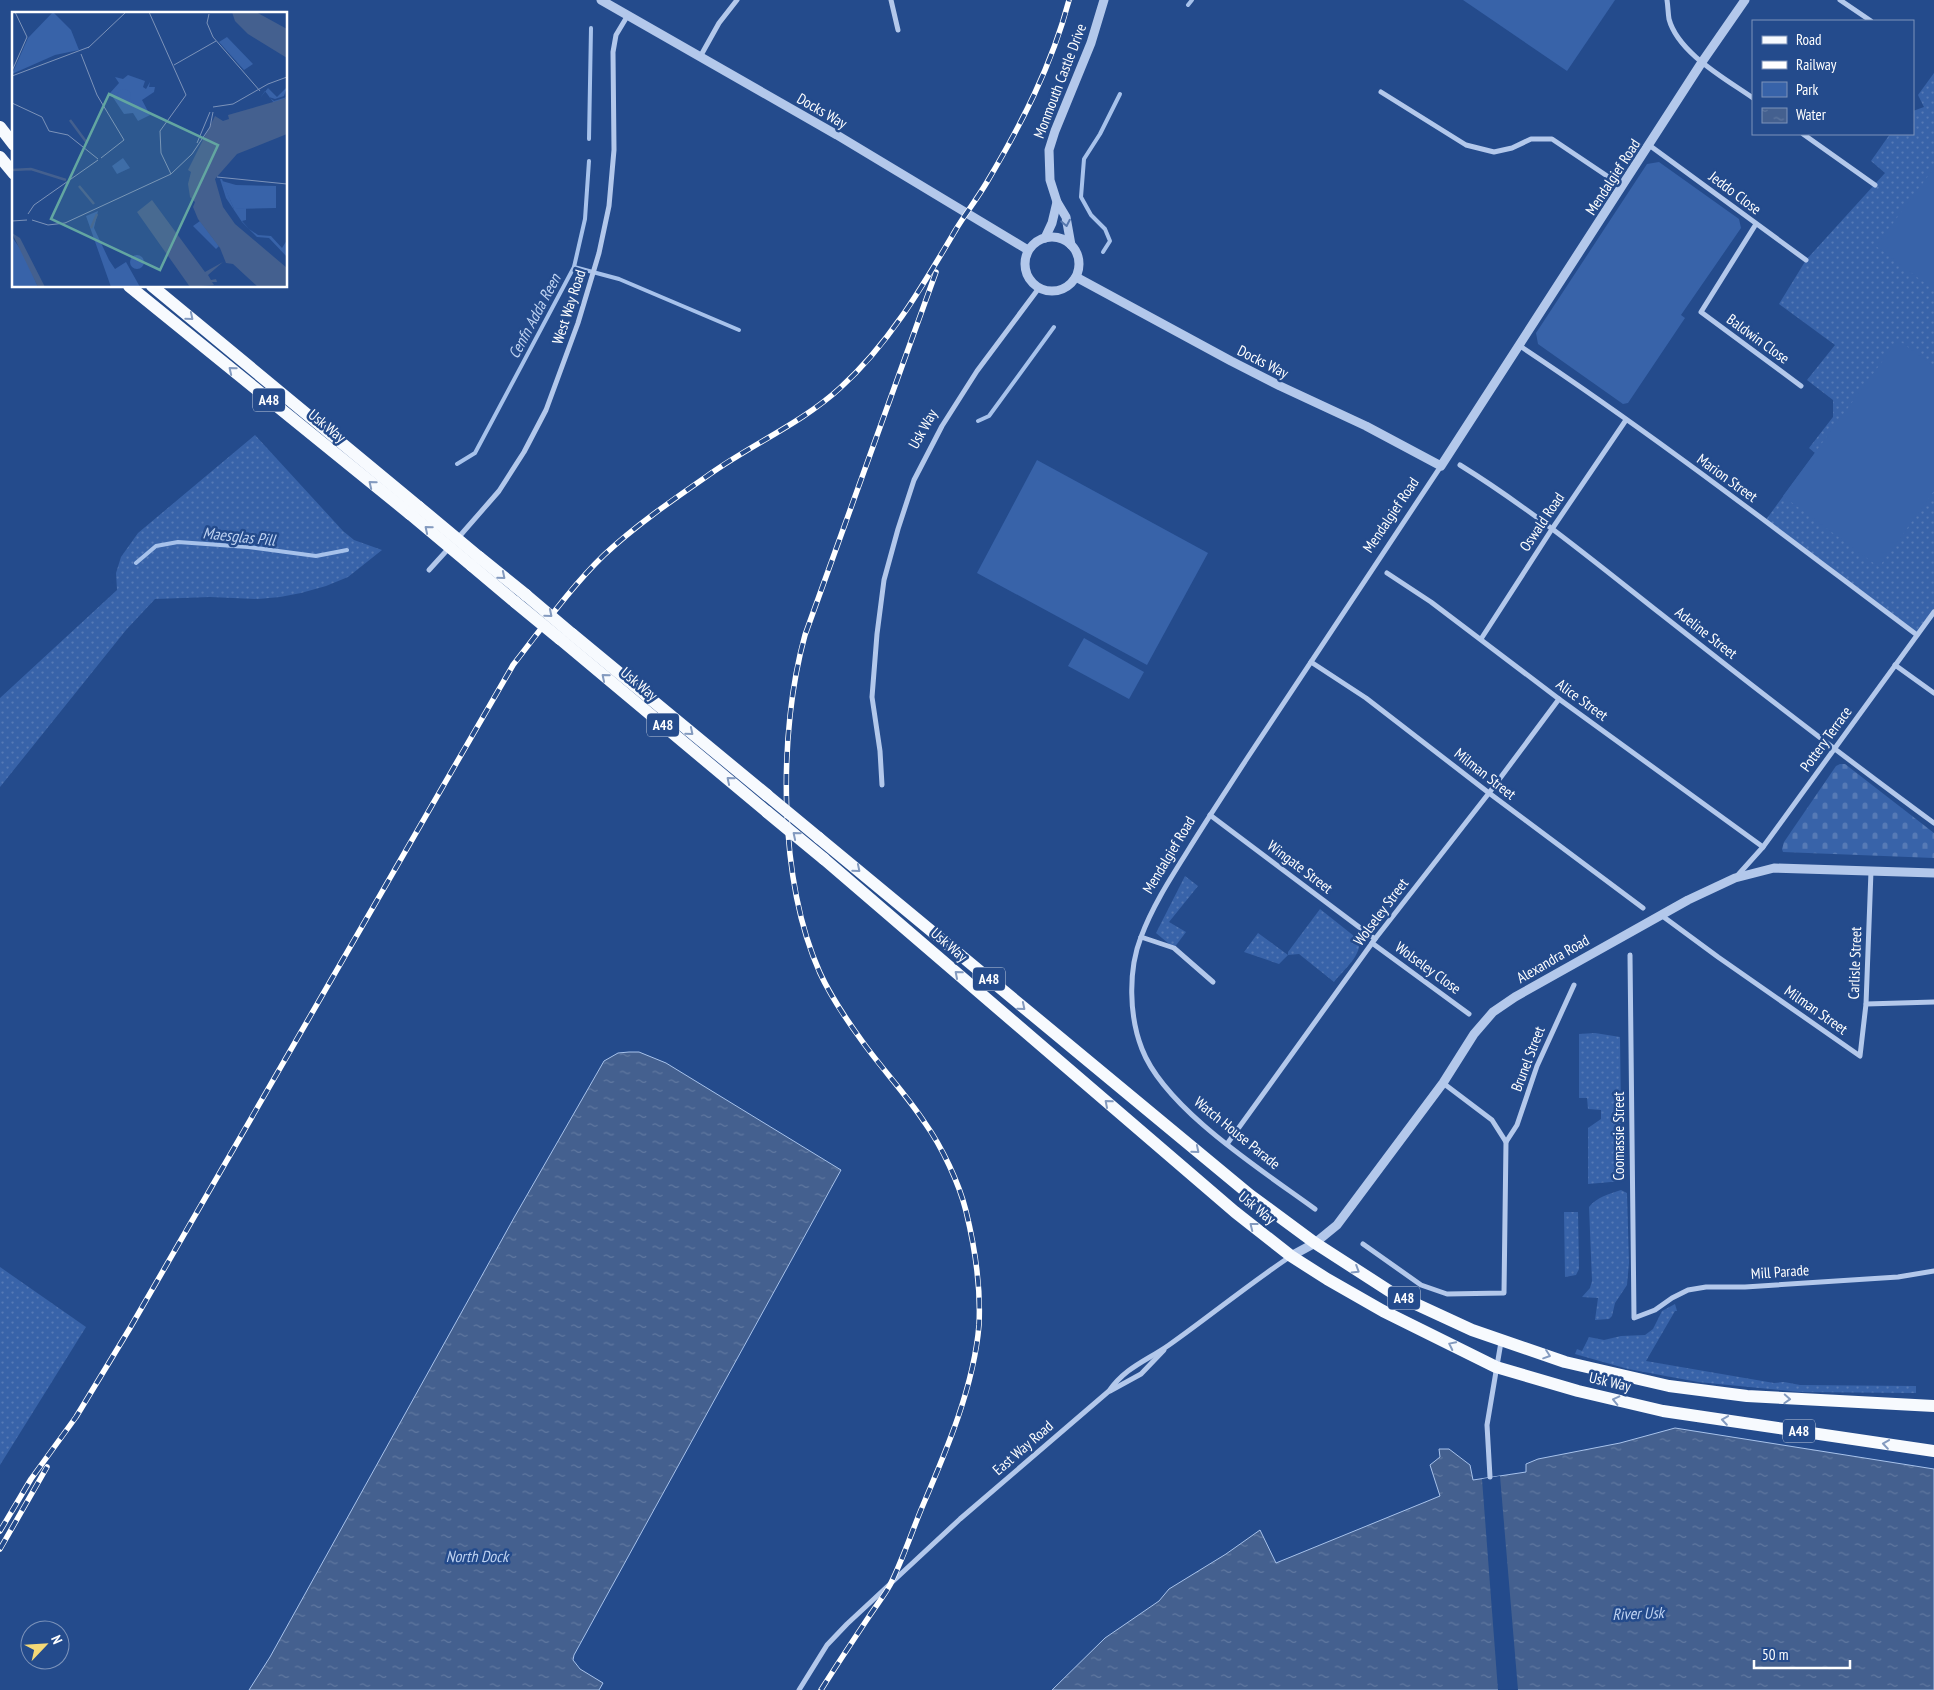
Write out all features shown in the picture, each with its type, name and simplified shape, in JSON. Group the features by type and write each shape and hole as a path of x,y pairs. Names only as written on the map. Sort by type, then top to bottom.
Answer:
{"main road":[{"path":"0,127 12,142"},
{"path":"0,157 12,172"},
{"name":"Usk Way","path":"132,288 415,511"},
{"name":"Usk Way","path":"154,288 476,562 520,598 572,634 1250,1195 1315,1244 1394,1294 1472,1330 1565,1362 1669,1386 1747,1396 1934,1406"},
{"name":"Usk Way","path":"520,598 560,639 824,859 1235,1212 1291,1256 1323,1277 1384,1311 1496,1367 1578,1391 1663,1411 1934,1451"}],"street":[{"name":"Docks Way","path":"601,0 837,135 1028,250"},
{"path":"700,56 723,17 737,0"},
{"path":"891,0 898,30"},
{"name":"Monmouth Castle Drive","path":"1071,245 1066,217 1057,202 1050,180 1049,150 1091,43 1104,0"},
{"path":"1667,0 1669,18 1675,32 1683,43 1702,62 1752,97"},
{"name":"Mendalgief Road","path":"1151,1068 1142,1049 1136,1026 1133,978 1136,952 1155,906 1210,815 1520,346 1702,62 1745,0"},
{"path":"1840,0 1870,20"},
{"name":"West Way Road","path":"430,570 489,503 514,469 546,410 578,323 600,253 609,206 614,150 613,52 616,35 628,15"},
{"path":"1381,92 1466,145 1494,152 1512,148 1531,139 1552,139 1623,186"},
{"path":"1804,135 1875,185"},
{"name":"Jeddo Close","path":"1649,145 1806,260"},
{"path":"1045,238 1052,223 1057,202"},
{"name":"Baldwin Close","path":"1756,224 1700,312 1802,386"},
{"path":"1045,238 1058,238 1071,245 1079,262 1076,276 1070,284 1054,292 1039,288 1030,280 1026,271 1025,262 1028,250 1045,238"},
{"name":"Docks Way","path":"1076,276 1239,365 1366,426 1441,466"},
{"name":"Usk Way","path":"882,785 880,751 872,697 884,580 898,528 914,480 942,426 977,371 1039,288"},
{"name":"Marion Street","path":"1520,346 1765,521 1917,636"},
{"name":"Oswald Road","path":"1481,639 1552,529 1626,420"},
{"name":"Adeline Street","path":"1460,465 1502,491 1834,749 1934,823"},
{"name":"Alice Street","path":"1387,572 1763,847"},
{"name":"Pottery Terrace","path":"1735,878 1763,847 1934,612"},
{"name":"Milman Street","path":"1311,662 1366,698 1488,793 1643,908"},
{"path":"1895,665 1934,693"},
{"name":"Wolseley Street","path":"1227,1144 1373,941 1559,699"},
{"name":"Wingate Street","path":"1210,815 1373,941"},
{"name":"Alexandra Road","path":"1291,1256 1315,1244 1337,1225 1443,1082 1474,1034 1493,1012 1515,997 1688,900 1735,878 1774,868 1934,873"},
{"name":"Carlisle Street","path":"1860,1056 1866,1004 1871,871"},
{"name":"Milman Street","path":"1661,915 1860,1056"},
{"path":"1141,937 1174,948 1213,982"},
{"name":"Wolseley Close","path":"1373,941 1469,1014"},
{"name":"Coomassie Street","path":"1630,954 1634,1318"},
{"name":"Brunel Street","path":"1363,1244 1421,1285 1447,1294 1504,1293 1506,1142 1517,1125 1537,1066 1574,985"},
{"path":"1866,1004 1934,1002"},
{"name":"Watch House Parade","path":"1151,1068 1162,1084 1181,1105 1227,1144 1315,1209"},
{"path":"1443,1082 1492,1120 1506,1142"},
{"name":"East Way Road","path":"799,1690 827,1645 847,1624 960,1519 1109,1391 1124,1373 1140,1361 1168,1346 1291,1256"},
{"name":"Mill Parade","path":"1634,1318 1655,1310 1688,1290 1706,1287 1755,1286 1898,1277 1934,1271"},
{"path":"1490,1477 1487,1424 1501,1339"},
{"path":"1109,1391 1141,1374 1168,1346"}],"green space":[{"path":"1463,0 1615,0 1567,71"},
{"path":"1934,73 1934,612 1917,635 1765,521 1815,453 1809,448 1833,417 1833,400 1807,380 1835,345 1779,304 1806,260 1885,173 1871,161 1889,135 1914,135 1914,111 1924,107 1918,95"},
{"path":"1659,162 1739,219 1741,228 1681,315 1685,318 1628,403 1623,404 1538,344 1536,333 1647,164"},
{"path":"1934,168 1934,290 1876,246"},
{"path":"1898,340 1934,366 1934,491 1879,567 1783,496"},
{"path":"255,435 343,531 354,540 382,550 348,577 301,593 258,599 210,597 155,599 126,630 0,787 0,698 117,590 116,573 121,557 138,533"},
{"path":"1037,460 1208,553 1147,665 977,573"},
{"path":"1084,638 1144,672 1129,699 1068,666"},
{"path":"1845,764 1934,833 1934,858 1783,852 1784,842 1836,766"},
{"path":"1185,876 1198,886 1169,922 1186,932 1174,948 1156,933"},
{"path":"1320,909 1359,940 1358,952 1334,982 1299,954 1288,955 1288,952"},
{"path":"1258,933 1288,955 1279,964 1244,952"},
{"path":"1595,1033 1620,1037 1622,1181 1588,1184 1588,1128 1601,1119 1601,1110 1588,1109 1587,1098 1579,1098 1579,1034"},
{"path":"1621,1190 1627,1193 1629,1263 1627,1285 1615,1303 1612,1316 1609,1319 1595,1320 1598,1298 1582,1297 1590,1288 1592,1281 1589,1207 1599,1198"},
{"path":"1564,1212 1578,1212 1579,1269 1576,1275 1565,1277"},
{"path":"0,1267 86,1327 0,1465"},
{"path":"1675,1304 1677,1311 1675,1311 1646,1361 1774,1383 1916,1386 1916,1393 1800,1392 1698,1382 1628,1369 1575,1354 1577,1349 1582,1351 1589,1337 1604,1340 1621,1336 1645,1335 1653,1329 1662,1311"}],"water":[{"name":"North Dock","path":"639,1052 666,1063 841,1170 574,1655 573,1660 580,1669 603,1683 599,1690 249,1690 270,1657 515,1216 604,1061 618,1053"},
{"name":"River Usk","path":"1675,1428 1934,1469 1934,1690 1052,1690 1105,1638 1159,1601 1169,1589 1226,1554 1260,1530 1276,1563 1440,1496 1430,1465 1440,1457 1439,1449 1449,1449 1470,1465 1473,1480 1526,1472 1526,1464 1538,1459 1620,1443"}],"pier":[{"path":"1500,1476 1518,1690 1498,1690 1482,1479"}],"waterway":[{"path":"1188,5 1192,0"},
{"name":"Cenfn Adda Reen","path":"589,139 591,28"},
{"path":"1103,252 1110,241 1105,229 1091,215 1081,197 1084,159 1100,134 1120,94"},
{"name":"Cenfn Adda Reen","path":"457,464 475,453 574,267 585,219 589,161"},
{"path":"574,267 619,279 739,330"},
{"path":"978,421 989,416 1054,327"},
{"name":"Maesglas Pill","path":"136,563 156,546 178,542 248,547 316,556 347,550"}],"railway":[{"path":"0,1531 31,1479 76,1417 130,1328 513,665 557,608 616,544 726,463 793,423 825,401 858,371 874,353 917,294 1012,139 1045,71 1069,0"},
{"path":"821,1690 888,1589 899,1565 958,1417 972,1371 979,1325 979,1296 975,1253 959,1189 938,1143 910,1102 850,1024 820,973 806,935 796,894 790,850 787,805 787,760 790,716 796,674 805,635 936,272"},
{"path":"0,1549 47,1467"}]}
